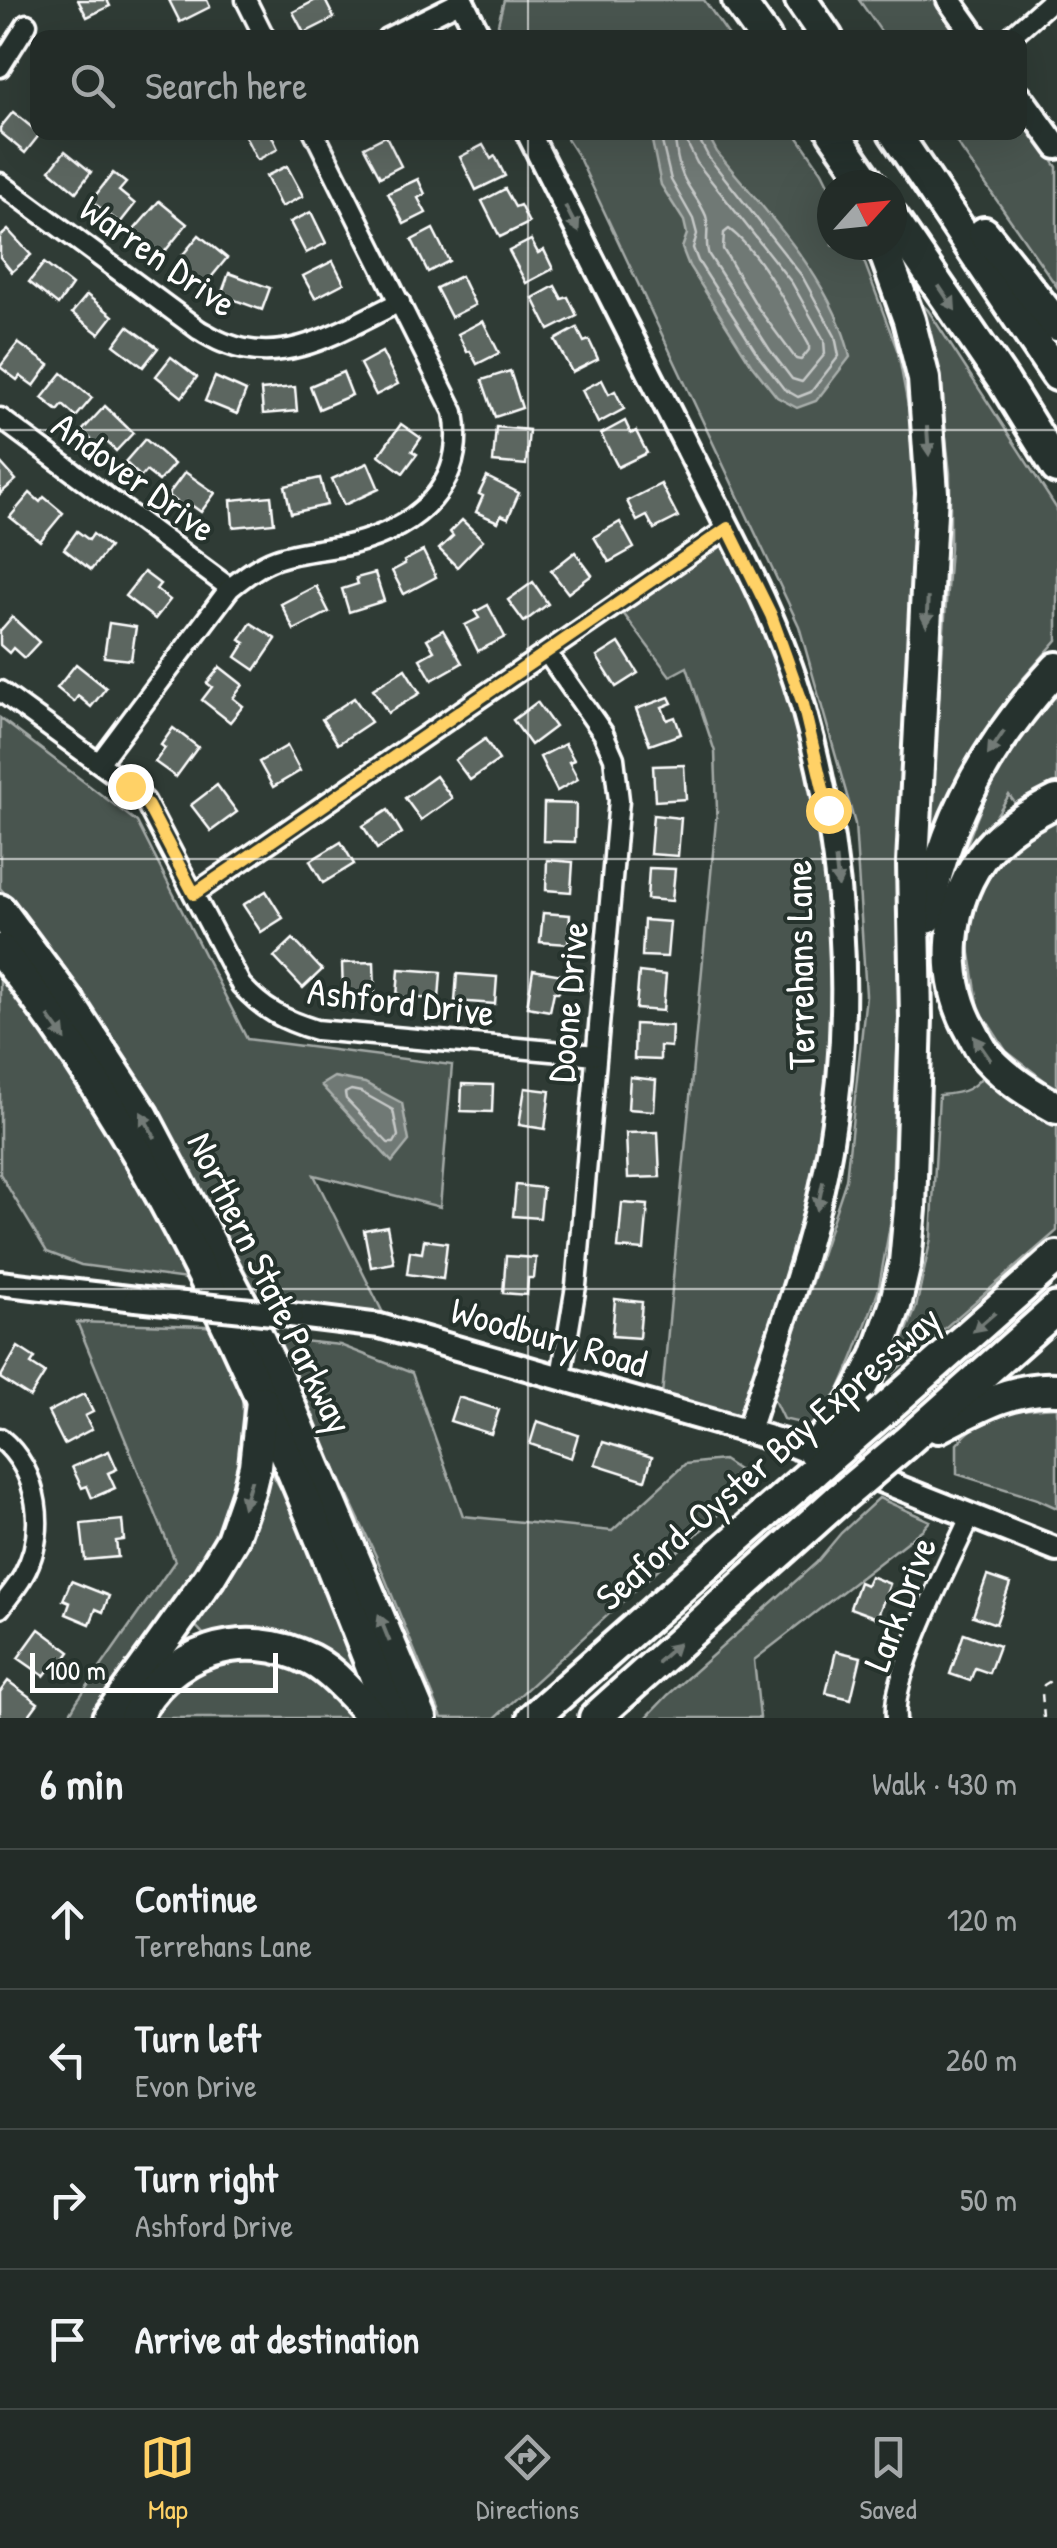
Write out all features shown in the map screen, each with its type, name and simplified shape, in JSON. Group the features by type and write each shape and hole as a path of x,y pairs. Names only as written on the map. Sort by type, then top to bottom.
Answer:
{"highway":[{"path":"738,0 759,30"},
{"path":"838,140 858,170"},
{"path":"899,140 1057,376"},
{"path":"911,140 1057,325"},
{"path":"907,240 1057,468"},
{"path":"759,1510 852,1404 877,1357 905,1262 916,1018 914,863 932,493 924,379 909,320 887,260"},
{"path":"916,1018 931,893 964,798 992,748 1027,700 1057,668"},
{"path":"1057,801 1017,821 986,851 964,888 952,932 952,975 964,1018 985,1056 1022,1089 1057,1108"},
{"name":"Northern State Parkway","path":"0,910 67,1000 144,1116 282,1390 421,1718"},
{"name":"Northern State Parkway","path":"0,950 71,1047 191,1253 262,1398 392,1718"},
{"name":"Seaford-Oyster Bay Expressway","path":"532,1718 759,1510 884,1410 1057,1257"},
{"name":"Seaford-Oyster Bay Expressway","path":"595,1718 1057,1308"},
{"path":"904,1444 1002,1396 1057,1389"},
{"path":"108,1718 232,1540 249,1491 262,1398"},
{"path":"135,1718 153,1690 185,1661 218,1648 248,1644 279,1647 315,1661 373,1718"}],"main road":[{"path":"462,0 476,30"},
{"path":"948,0 970,30"},
{"path":"1027,106 1057,147"},
{"name":"Terrehans Lane","path":"532,140 771,615 803,704 828,810 842,928 844,1017 830,1150 813,1228 748,1431"},
{"name":"Woodbury Road","path":"0,1283 380,1326 784,1442 1057,1550"}],"street":[{"path":"246,0 261,30"},
{"path":"403,30 462,0"},
{"path":"1018,30 1052,0"},
{"path":"0,67 26,24"},
{"path":"99,763 230,588 274,560 382,534 421,512 432,502 456,452 454,412 318,140"},
{"name":"Warren Drive","path":"0,183 198,330 230,346 265,352 302,348 400,302"},
{"name":"Andover Drive","path":"0,418 230,588"},
{"path":"194,894 728,528"},
{"name":"Doone Drive","path":"547,652 603,733 614,758 619,800 576,1286 561,1376"},
{"name":"Ashford Drive","path":"0,691 145,801 240,984 257,1003 287,1021 316,1030 596,1055"},
{"path":"0,1438 22,1465 35,1497 38,1522 24,1575 0,1608"},
{"name":"Lark Drive","path":"896,1718 904,1670 970,1515"}],"path":[{"path":"1044,1718 1044,1685 1057,1677"}],"shaded area":[{"path":"504,0 704,0 725,30 502,30 498,24"},
{"path":"859,0 935,0 957,30 880,30"},
{"path":"1027,126 1057,167 1057,287 955,140 1027,140"},
{"path":"567,140 800,140 821,170 817,170 817,260 864,260 898,352 919,465 891,1220 878,1292 855,1353 839,1391 813,1426 783,1419 773,1398 846,1180 866,995 855,824 799,626"},
{"path":"918,301 928,310 1057,509 1057,640 984,731 932,849 928,850 950,548 950,473 941,395 916,311"},
{"path":"726,542 764,616 796,706 821,808 840,1017 824,1132 777,1337 748,1431 661,1406 717,810 715,752 687,667 670,676 623,613"},
{"path":"1057,684 1057,790 1018,807 1009,795 953,883 999,769 1023,727"},
{"path":"0,718 137,822 247,1039 452,1065 440,1207 314,1175 391,1329 291,1315 257,1288 248,1286 207,1204 111,1044 20,910 0,888"},
{"path":"1057,814 1057,1090 1006,1051 979,1009 969,948 976,899 1005,851 1043,820"},
{"path":"0,967 120,1141 194,1280 81,1265 47,1252 0,1174"},
{"path":"990,1067 1057,1115 1057,1231 894,1372 892,1367 916,1308 931,1238 939,1095 969,1088"},
{"path":"77,1322 218,1328 242,1396 245,1451 231,1516 195,1581 94,1718 67,1718 175,1561"},
{"path":"274,1338 340,1345 412,1373 463,1516 612,1531 685,1464 723,1460 755,1481 495,1718 442,1718 376,1556"},
{"path":"1057,1407 1057,1508 957,1474 957,1444 979,1424 1015,1411"},
{"path":"265,1462 298,1517 380,1717 343,1670 209,1640 191,1621"},
{"path":"879,1498 930,1521 754,1660 760,1718 646,1718 816,1563"},
{"path":"257,1658 295,1665 341,1699 356,1718 152,1718 178,1685 221,1660"}],"water":[{"path":"711,140 814,274 842,329 850,357 816,401 797,408 777,397 751,364 689,266 682,248 687,234 684,221 661,185 652,141"},
{"path":"334,1077 365,1083 402,1103 409,1141 392,1162 321,1085"}],"building":[{"path":"78,0 107,0 110,6 87,17"},
{"path":"169,0 207,0 210,7 180,22"},
{"path":"316,0 325,0 334,18 302,30 293,12"},
{"path":"13,112 30,126 30,140 35,140 25,153 0,128"},
{"path":"247,140 274,140 278,149 257,160"},
{"path":"388,140 401,166 380,177 364,147"},
{"path":"483,145 491,159 495,156 505,176 476,190 460,157"},
{"path":"65,151 91,172 76,192 50,170"},
{"path":"287,166 303,196 281,207 266,176"},
{"path":"113,173 126,183 119,191 135,204 120,223 91,201"},
{"path":"418,179 425,194 418,198 426,213 404,224 388,193"},
{"path":"505,189 515,207 520,205 529,223 500,237 482,201"},
{"path":"159,201 187,224 162,255 133,231"},
{"path":"311,212 326,243 306,253 290,222"},
{"path":"433,229 449,261 428,272 412,240"},
{"path":"8,230 31,255 12,272 0,257 0,237"},
{"path":"199,235 227,258 204,286 176,263"},
{"path":"531,240 538,253 544,250 553,269 526,283 509,251"},
{"path":"333,261 344,283 315,298 303,276"},
{"path":"44,263 72,285 58,305 29,282"},
{"path":"229,273 270,288 262,310 221,295"},
{"path":"461,276 475,305 451,317 436,288"},
{"path":"555,286 562,299 568,297 577,316 549,330 533,298"},
{"path":"87,295 113,316 99,334 72,313"},
{"path":"483,321 499,353 477,364 458,334"},
{"path":"128,326 158,348 143,367 114,345"},
{"path":"577,328 584,342 589,340 598,359 572,372 555,340"},
{"path":"18,343 49,365 34,386 20,376 17,380 0,367"},
{"path":"382,352 398,384 376,395 360,364"},
{"path":"171,357 197,377 182,397 156,376"},
{"path":"510,371 522,408 495,417 482,380"},
{"path":"343,372 352,395 319,409 310,386"},
{"path":"62,373 92,398 76,417 63,405 58,411 42,398"},
{"path":"215,377 246,391 237,414 205,401"},
{"path":"602,380 609,394 615,391 624,409 598,423 582,390"},
{"path":"295,387 297,411 263,414 261,390"},
{"path":"105,406 133,433 116,451 104,439 98,446 82,431"},
{"path":"625,421 631,434 636,431 647,453 618,467 601,434"},
{"path":"401,424 421,438 412,451 417,454 403,473 379,455"},
{"path":"496,427 529,430 526,465 493,462"},
{"path":"145,439 174,464 159,481 146,471 141,477 125,462"},
{"path":"0,462 16,480 0,494"},
{"path":"368,463 379,489 344,505 332,479"},
{"path":"185,472 215,493 201,512 187,502 184,507 168,495"},
{"path":"487,477 519,493 508,518 501,515 498,522 476,512"},
{"path":"320,478 327,505 291,513 285,486"},
{"path":"661,484 678,517 654,529 647,516 637,521 627,501"},
{"path":"30,493 40,502 44,497 63,513 40,541 10,517"},
{"path":"271,496 274,523 233,527 231,500"},
{"path":"462,520 483,540 457,567 439,549"},
{"path":"620,522 634,548 609,562 594,537"},
{"path":"77,531 89,540 93,534 109,547 91,570 64,549"},
{"path":"423,551 436,577 404,594 392,571"},
{"path":"575,552 592,575 568,593 551,571"},
{"path":"144,572 160,584 156,589 170,600 155,619 125,596"},
{"path":"375,573 384,601 349,612 342,589 358,584 356,578"},
{"path":"533,582 548,604 524,622 508,600"},
{"path":"316,586 329,612 294,630 281,604"},
{"path":"488,605 505,637 478,651 465,625 479,618 475,612"},
{"path":"12,617 39,642 24,658 13,648 9,653 0,645 0,631"},
{"path":"109,623 136,627 131,660 104,657"},
{"path":"251,623 276,639 255,670 236,657 245,643 240,640"},
{"path":"443,630 462,663 432,680 420,659 434,651 427,639"},
{"path":"619,643 638,673 616,687 597,657"},
{"path":"76,664 106,688 91,707 78,696 74,702 57,688"},
{"path":"220,667 243,685 233,698 243,706 230,722 202,700 212,687 207,683"},
{"path":"405,669 420,693 388,713 373,689"},
{"path":"669,697 672,703 662,707 667,720 675,717 681,734 650,745 636,709"},
{"path":"354,698 371,722 338,744 322,719"},
{"path":"537,702 555,727 531,745 513,720"},
{"path":"173,728 198,747 176,777 155,762"},
{"path":"485,739 499,760 470,780 455,760"},
{"path":"565,744 578,779 557,791 540,757"},
{"path":"287,746 300,771 273,787 259,762"},
{"path":"684,765 686,799 655,801 653,766"},
{"path":"436,776 452,798 421,820 405,798"},
{"path":"217,785 237,812 211,831 191,805"},
{"path":"544,803 576,804 575,842 543,841"},
{"path":"388,810 402,833 377,849 363,826"},
{"path":"653,815 681,818 678,856 650,854"},
{"path":"341,842 354,864 323,883 310,861"},
{"path":"547,860 573,862 571,892 546,890"},
{"path":"649,868 675,869 672,901 647,899"},
{"path":"266,891 283,918 261,932 243,905"},
{"path":"543,913 570,915 568,944 540,942"},
{"path":"644,920 670,922 667,957 642,956"},
{"path":"293,939 322,970 303,988 274,957"},
{"path":"374,962 375,992 343,993 342,963"},
{"path":"399,969 441,972 439,999 397,997"},
{"path":"533,970 562,975 550,1011 527,1007"},
{"path":"639,972 666,975 663,1011 636,1009"},
{"path":"457,974 497,977 495,1004 455,1001"},
{"path":"635,1024 672,1026 671,1047 660,1046 660,1060 634,1059"},
{"path":"630,1077 656,1080 654,1111 628,1109"},
{"path":"462,1084 493,1085 492,1112 461,1111"},
{"path":"525,1088 550,1091 545,1129 519,1125"},
{"path":"658,1132 660,1177 628,1178 626,1133"},
{"path":"516,1185 543,1188 540,1218 513,1216"},
{"path":"622,1203 648,1205 644,1250 618,1248"},
{"path":"387,1226 394,1263 371,1267 364,1230"},
{"path":"424,1240 447,1243 443,1279 407,1274 410,1251 422,1253"},
{"path":"506,1256 536,1258 534,1278 528,1278 527,1295 503,1293"},
{"path":"615,1299 642,1302 639,1338 612,1336"},
{"path":"18,1347 35,1358 31,1364 45,1373 30,1397 0,1378"},
{"path":"84,1394 93,1412 85,1416 92,1429 64,1444 48,1412"},
{"path":"458,1397 499,1410 491,1434 450,1421"},
{"path":"537,1421 578,1435 571,1458 530,1444"},
{"path":"603,1442 652,1457 645,1480 595,1464"},
{"path":"109,1451 117,1469 108,1473 115,1488 92,1498 72,1467"},
{"path":"122,1520 124,1540 116,1541 118,1557 85,1560 81,1524"},
{"path":"870,1576 890,1584 877,1618 850,1608 859,1582 866,1585"},
{"path":"987,1576 1010,1584 996,1624 973,1616"},
{"path":"71,1581 109,1596 103,1612 96,1609 90,1624 66,1614 70,1603 63,1600"},
{"path":"39,1629 70,1652 59,1667 54,1663 44,1676 18,1658"},
{"path":"964,1633 999,1646 989,1673 975,1668 970,1681 950,1674"},
{"path":"836,1651 861,1657 851,1699 826,1693"},
{"path":"8,1681 38,1703 27,1718 0,1718 0,1692"}],"route":[{"path":"130,786 148,806 194,894 728,528 771,615 803,704 828,810"}]}
